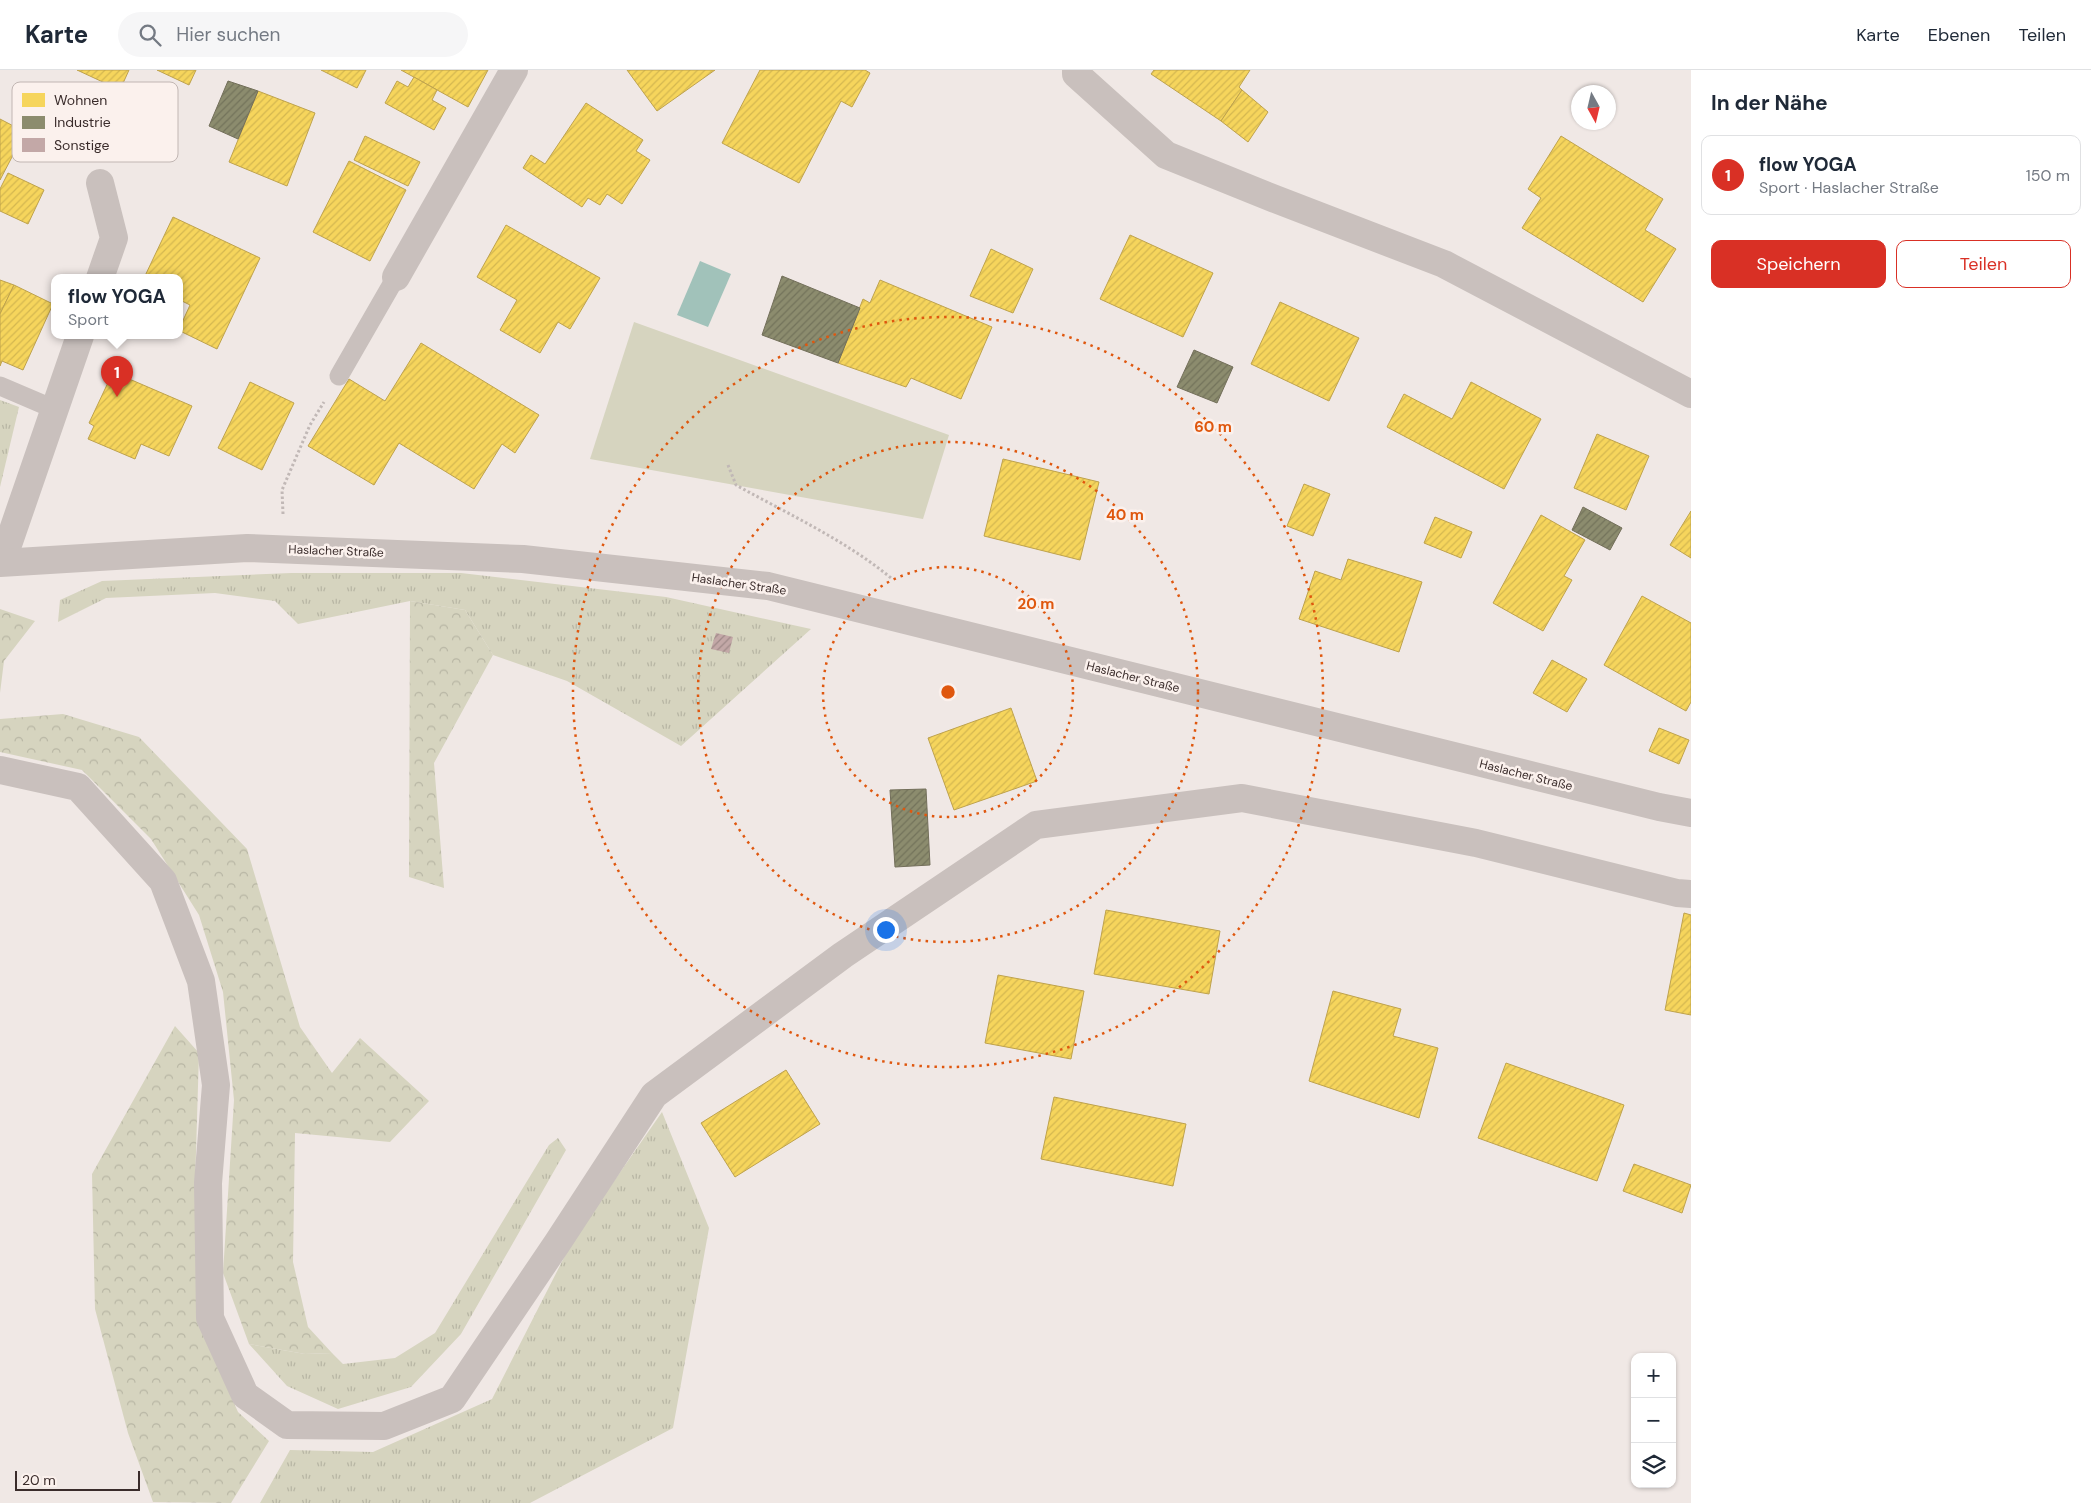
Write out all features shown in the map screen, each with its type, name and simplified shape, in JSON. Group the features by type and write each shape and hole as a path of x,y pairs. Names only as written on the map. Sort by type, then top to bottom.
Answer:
{"street":[{"path":"396,277 514,70"},
{"path":"1076,70 1076,74 1166,155 1275,200 1444,264 1691,394"},
{"path":"100,183 114,238 101,274"},
{"name":"Haslacher Straße","path":"79,339 1,562 247,548 284,549 523,559 768,586 1659,807 1691,813"},
{"path":"0,770 78,787 163,881 201,981 216,1085 208,1183 210,1318 245,1395 287,1426 384,1426 452,1399 558,1242 654,1094 843,955 1036,825 1242,798 1476,843 1691,894"}],"lane":[{"path":"340,376 396,277"},
{"path":"0,386 54,409"}],"path":[{"path":"284,549 282,490 310,425 340,376"},
{"path":"728,465 736,485 825,534 893,579"}],"green space":[{"path":"634,322 949,435 923,519 590,459"},
{"path":"0,400 19,407 0,487"},
{"path":"291,573 461,573 666,597 811,629 681,746 567,681 493,655 465,610 410,601 298,624 275,601 215,593 106,598 58,622 60,600 102,581"},
{"path":"410,601 465,610 493,655 434,763 444,888 409,877"},
{"path":"0,609 35,621 4,661 0,693"},
{"path":"63,714 139,737 247,849 300,1027 332,1073 360,1038 429,1101 390,1142 295,1133 293,1262 308,1327 332,1353 305,1354 249,1344 223,1273 234,1100 223,992 199,915 151,839 82,770 0,752 0,719"},
{"path":"175,1026 199,1053 195,1185 198,1323 238,1412 269,1441 231,1503 153,1502 128,1433 95,1309 92,1174"},
{"path":"662,1112 709,1228 673,1428 530,1503 260,1503 290,1450 373,1452 492,1399 573,1240"},
{"path":"558,1138 566,1150 461,1334 411,1387 338,1409 287,1386 249,1344 305,1354 332,1353 343,1364 395,1358 435,1333 549,1145"}],"water":[{"path":"700,261 731,274 708,327 677,315"}],"building: Wohnen":[{"path":"77,70 129,70 124,82 103,82"},
{"path":"157,70 196,70 189,85"},
{"path":"321,70 366,70 357,88"},
{"path":"401,70 488,70 468,107"},
{"path":"627,70 715,70 657,111"},
{"path":"760,70 865,70 870,73 852,107 841,101 799,183 722,143"},
{"path":"1154,70 1250,70 1239,87 1242,90 1221,121 1151,74"},
{"path":"414,77 437,90 432,100 446,108 434,130 385,103 397,81 408,87"},
{"path":"1242,90 1268,112 1248,142 1221,121"},
{"path":"258,91 315,113 287,186 229,162"},
{"path":"586,103 643,140 636,151 650,160 622,204 607,194 600,205 588,198 582,207 523,168 531,155 545,164"},
{"path":"0,119 12,125 12,157 0,180"},
{"path":"365,136 420,162 408,186 354,160"},
{"path":"1561,136 1663,199 1645,230 1676,249 1643,302 1522,228 1541,198 1528,189"},
{"path":"349,161 406,190 370,261 313,232"},
{"path":"8,173 44,190 28,224 0,211 0,189"},
{"path":"173,217 260,258 217,349 183,332 183,320 190,305 183,302 183,274 146,274"},
{"path":"506,225 600,278 570,329 558,322 540,353 500,330 517,300 477,277"},
{"path":"1130,235 1213,273 1183,337 1100,299"},
{"path":"991,249 1033,269 1013,313 970,296"},
{"path":"0,280 14,285 0,314"},
{"path":"880,280 992,327 961,399 911,378 906,387 838,363 863,299 870,303"},
{"path":"14,285 51,303 51,308 23,370 2,361 0,366 0,314"},
{"path":"1280,302 1359,338 1329,401 1251,364"},
{"path":"421,343 539,415 515,453 502,444 474,489 399,443 374,485 308,446 349,379 385,401"},
{"path":"113,372 192,406 169,456 141,444 135,459 88,439 94,426 89,423"},
{"path":"250,382 294,403 262,470 218,448"},
{"path":"1471,382 1541,419 1504,489 1387,427 1404,394 1452,419"},
{"path":"1597,434 1649,456 1626,510 1574,488"},
{"path":"1003,459 1099,482 1080,560 984,536"},
{"path":"1304,484 1330,494 1313,536 1287,526"},
{"path":"1691,511 1691,558 1670,545"},
{"path":"1541,515 1585,540 1564,576 1572,580 1543,631 1493,603"},
{"path":"1435,517 1472,532 1461,558 1424,543"},
{"path":"1348,559 1422,582 1399,652 1299,619 1315,571 1341,580"},
{"path":"1642,596 1691,623 1691,702 1686,711 1604,665"},
{"path":"1552,660 1587,679 1567,712 1533,693"},
{"path":"1011,708 1037,781 954,810 928,738"},
{"path":"1659,728 1689,740 1679,764 1649,751"},
{"path":"1106,910 1220,931 1209,994 1094,974"},
{"path":"1684,913 1691,915 1691,1015 1665,1010"},
{"path":"998,975 1084,991 1071,1059 985,1043"},
{"path":"1333,991 1401,1009 1393,1036 1438,1048 1419,1118 1309,1081"},
{"path":"1506,1063 1624,1105 1597,1181 1478,1138"},
{"path":"786,1070 820,1124 735,1177 701,1123"},
{"path":"1054,1097 1186,1124 1173,1186 1041,1159"},
{"path":"1634,1164 1691,1185 1682,1213 1623,1191"}],"building: Industrie":[{"path":"228,81 258,91 238,139 209,126"},
{"path":"782,276 860,308 838,363 762,335"},
{"path":"1194,350 1233,367 1217,403 1177,387"},
{"path":"1583,507 1622,528 1610,550 1572,530"},
{"path":"926,789 930,865 895,867 890,790"}],"building: Sonstige":[{"path":"716,633 733,637 729,653 711,649"}],"place":[{"name":"flow YOGA","path":"117,397"}]}
